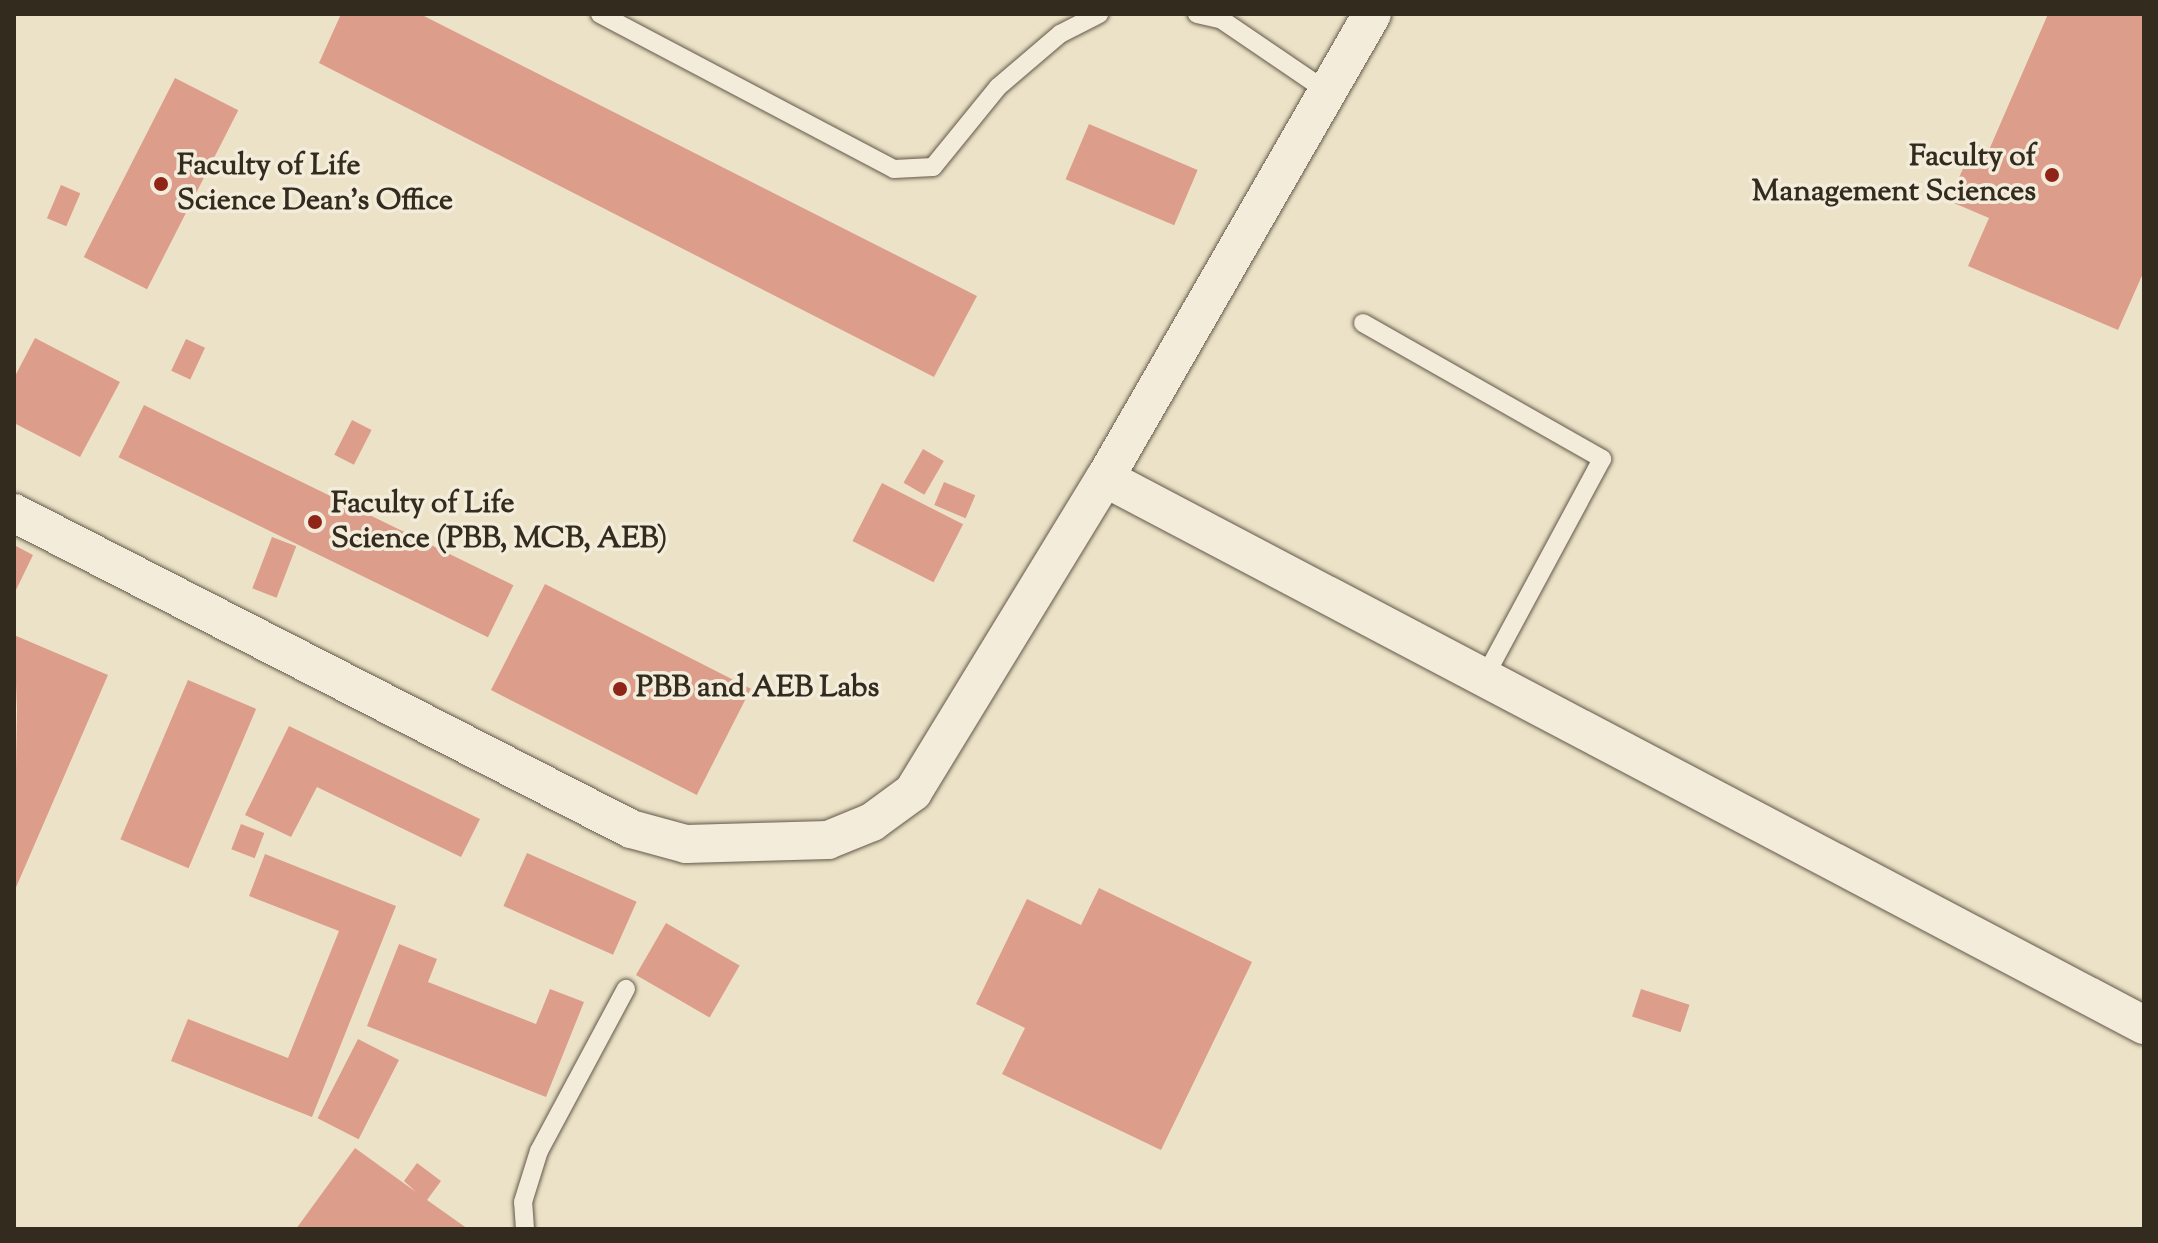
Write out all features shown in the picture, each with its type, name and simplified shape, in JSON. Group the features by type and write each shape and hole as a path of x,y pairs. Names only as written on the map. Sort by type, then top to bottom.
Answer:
{"street":[{"path":"14,513 631,829 686,844 743,846 828,840 872,822 913,792 1105,478 1372,14"},
{"path":"1105,478 2144,1025"}],"lane":[{"path":"600,14 894,169 933,167 998,87 1060,34 1099,14"},
{"path":"1197,14 1222,20 1328,92"},
{"path":"1363,323 1602,459 1484,678"},
{"path":"525,1229 523,1202 539,1151 626,989"}],"building":[{"path":"341,14 420,14 977,296 934,377 319,63"},
{"name":"Faculty of Management Sciences","path":"2048,14 2144,14 2144,271 2118,330 1968,266 1989,218 1949,201 1974,143 1989,150"},
{"name":"Faculty of Life Science Dean's Office","path":"175,78 238,110 147,289 84,257"},
{"path":"1089,124 1198,170 1174,225 1066,179"},
{"path":"61,185 80,193 66,226 47,218"},
{"path":"35,338 120,382 80,457 14,423 14,378"},
{"path":"186,339 205,348 190,380 171,371"},
{"name":"Faculty of Life Science (PBB, MCB, AEB)","path":"144,405 513,585 488,637 119,457"},
{"path":"352,420 372,430 354,465 334,455"},
{"path":"923,449 944,461 924,495 904,483"},
{"path":"944,482 975,495 966,518 934,505"},
{"path":"882,483 963,524 934,582 852,541"},
{"path":"272,537 296,546 277,598 252,588"},
{"path":"14,545 33,555 14,594"},
{"name":"PBB and AEB Labs","path":"545,584 751,689 697,795 491,690"},
{"path":"14,635 108,675 14,892 17,709"},
{"path":"188,680 256,709 189,868 120,839"},
{"path":"289,726 480,819 461,857 317,787 291,837 245,815"},
{"path":"241,824 264,833 255,858 231,849"},
{"path":"527,853 637,902 613,955 503,906"},
{"path":"265,854 396,906 312,1117 171,1061 188,1019 288,1058 339,931 249,896"},
{"path":"1099,888 1252,962 1161,1150 1002,1074 1025,1028 976,1004 1027,899 1081,925"},
{"path":"666,923 740,965 710,1017 636,975"},
{"path":"399,944 437,959 428,982 536,1024 550,989 584,1002 546,1097 367,1026"},
{"path":"1641,989 1690,1005 1681,1032 1632,1017"},
{"path":"358,1039 399,1060 359,1139 318,1118"},
{"path":"355,1148 416,1192 404,1181 417,1163 441,1181 427,1200 468,1229 296,1229"}],"place":[{"name":"Faculty of Management Sciences","path":"2052,175"},
{"name":"Faculty of Life Science Dean's Office","path":"161,184"},
{"name":"Faculty of Life Science (PBB, MCB, AEB)","path":"315,522"},
{"name":"PBB and AEB Labs","path":"620,689"}]}
